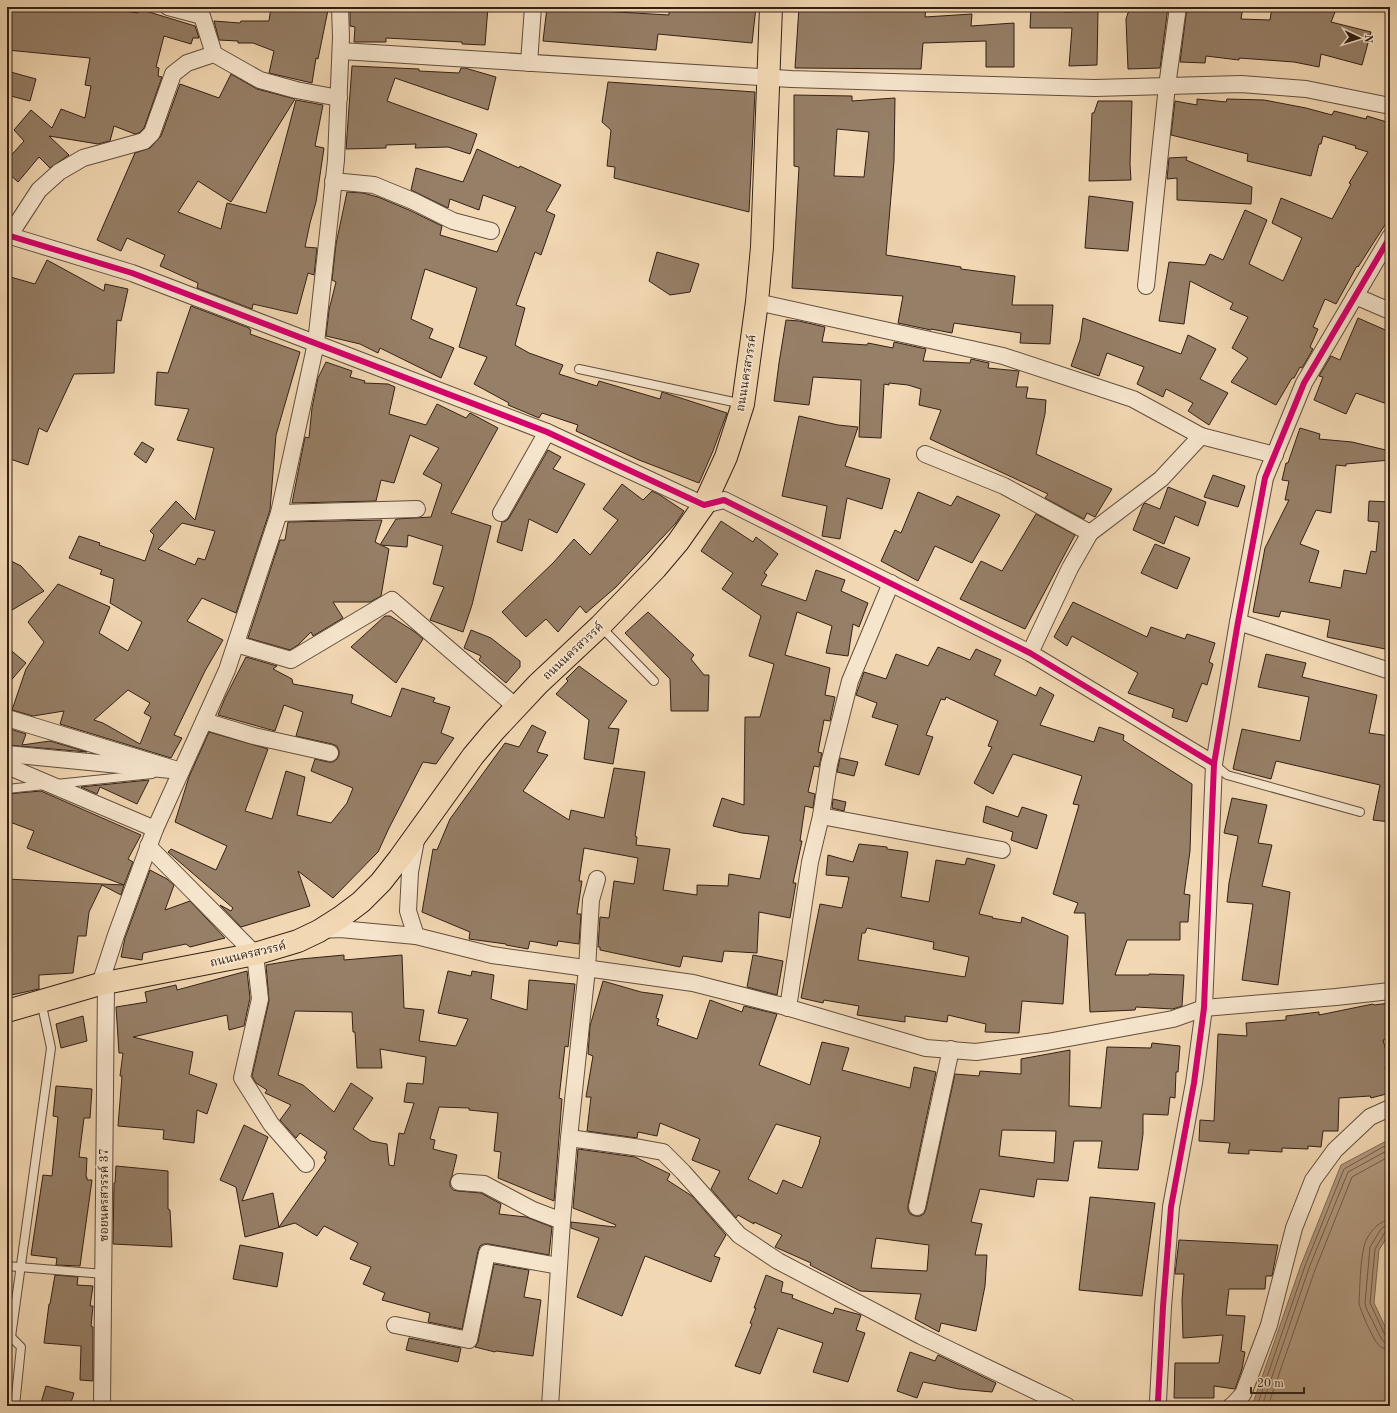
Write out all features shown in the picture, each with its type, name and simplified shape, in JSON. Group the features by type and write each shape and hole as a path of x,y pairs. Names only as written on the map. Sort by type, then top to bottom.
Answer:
{"main road":[{"name":"ถนนนครสวรรค์","path":"7,1011 103,984 255,954 298,941 319,931 340,917 361,902 381,882 473,756 515,706 600,626 656,568 678,542 704,505 726,457 743,404 757,302 762,247 771,7"}],"street":[{"path":"168,7 202,16 214,54 260,80 296,90 339,98"},
{"name":"ซอยนครสวรรค์ 37","path":"102,1406 104,1274 103,984 155,828 227,670 279,513 316,343 336,160 341,51 340,7"},
{"path":"529,63 532,7"},
{"path":"1146,286 1167,86 1178,7"},
{"path":"341,51 768,77 790,80 1095,88 1240,84 1306,89 1390,106"},
{"path":"214,54 187,63 173,74 152,133 144,141 83,158 59,172 39,190 8,236 132,273 547,432 704,505 724,500 1030,653 1214,764"},
{"path":"333,181 374,184 453,221 491,231"},
{"path":"1159,1406 1162,1315 1171,1207 1194,1083 1204,1008 1214,764 1238,622 1266,478 1304,382 1390,237"},
{"path":"1355,296 1390,311"},
{"path":"757,302 1003,356 1133,399 1201,436 1275,455"},
{"path":"502,513 547,432"},
{"path":"1030,653 1070,568 1090,533 1161,479 1201,436"},
{"path":"925,454 1004,486 1090,533"},
{"path":"279,513 417,509"},
{"path":"788,1008 810,862 821,816 829,764 850,681 891,583"},
{"path":"236,644 291,660 392,600 515,706"},
{"path":"1238,622 1390,671"},
{"path":"7,718 181,771"},
{"path":"204,721 254,736 330,753"},
{"path":"7,754 181,771"},
{"path":"7,766 155,828"},
{"path":"821,816 1002,850"},
{"path":"416,834 410,872 408,911 416,936"},
{"path":"148,846 255,954 260,999 242,1078 271,1124 306,1164"},
{"path":"550,1406 569,1138 588,969 591,900 597,878"},
{"path":"319,931 348,930 416,936 492,955 693,984 788,1008 926,1048 976,1052 1047,1042 1173,1019 1204,1008 1390,991"},
{"path":"917,1207 951,1049"},
{"path":"1231,1406 1243,1394 1269,1325 1294,1228 1313,1180 1335,1150 1370,1117 1390,1108"},
{"path":"569,1138 663,1152 740,1235 778,1261 921,1336 1067,1406"},
{"path":"459,1182 484,1184 533,1210 562,1221"},
{"path":"395,1325 469,1340 487,1252 559,1266"}],"lane":[{"path":"579,369 743,404"},
{"path":"600,626 654,681"},
{"path":"1214,764 1227,775 1360,812"},
{"path":"7,789 181,771"},
{"path":"14,1406 21,1347 9,1337 21,1267 50,1048 41,1001"},
{"path":"7,1266 104,1274"}],"water":[{"path":"1390,1139 1390,1232 1379,1250 1374,1303 1390,1337 1390,1406 1252,1406 1301,1265 1341,1165"}],"building":[{"path":"7,7 97,7 138,13 139,9 195,26 199,38 193,38 191,44 164,36 156,67 159,68 158,76 162,77 144,128 139,133 135,134 114,126 110,141 98,144 49,136 69,155 50,168 39,157 18,182 7,172 7,160 24,141 14,130 31,110 52,128 61,109 85,118 91,86 85,85 90,58 7,50"},
{"path":"271,7 328,10 318,59 316,58 312,83 269,73 274,51 253,43 238,43 238,41 219,40 214,21 240,23 241,21 269,21"},
{"path":"350,7 488,7 485,45 462,44 462,42 386,38 386,42 354,42 355,27 350,26"},
{"path":"547,7 600,7 600,11 669,15 669,7 756,7 752,43 658,34 656,50 543,41"},
{"path":"799,7 926,7 925,17 972,14 971,26 1014,23 1014,67 986,67 986,41 923,43 921,69 795,68"},
{"path":"1065,7 1064,12 1098,11 1097,65 1069,66 1072,28 1030,28 1031,8"},
{"path":"1130,7 1168,7 1160,68 1128,69 1126,19"},
{"path":"1187,7 1243,7 1241,19 1270,20 1272,7 1337,7 1331,22 1371,32 1362,65 1321,54 1319,67 1294,62 1239,58 1239,60 1206,56 1205,63 1180,62"},
{"path":"352,66 419,69 419,71 459,73 461,68 465,68 496,77 488,110 395,78 387,101 477,134 470,154 448,147 415,148 416,144 386,145 386,148 346,149"},
{"path":"7,71 36,79 30,101 7,95"},
{"path":"231,74 257,89 295,99 231,202 198,181 178,212 221,229 227,203 266,213 296,100 323,105 315,146 324,148 316,202 305,247 317,248 314,275 308,273 297,314 253,304 252,309 197,288 198,283 160,266 165,255 127,238 121,251 97,240 135,153 150,148 161,136 180,84 219,98"},
{"path":"608,82 755,92 749,212 614,178 615,167 607,166 611,130 602,122"},
{"path":"794,95 852,96 852,101 895,98 894,161 886,255 961,267 961,269 1015,276 1012,305 1053,305 1050,344 1020,343 1021,333 954,323 952,333 898,323 903,296 792,288 799,167 794,166","holes":["837,129 869,132 864,177 834,176"]},
{"path":"1197,99 1226,102 1227,99 1264,100 1306,108 1332,115 1334,111 1366,119 1367,116 1390,123 1390,217 1358,267 1357,266 1336,304 1325,299 1313,327 1318,329 1310,347 1313,349 1302,368 1300,367 1294,378 1292,378 1276,405 1231,382 1248,358 1232,348 1248,317 1230,309 1233,303 1190,281 1184,324 1159,321 1169,262 1205,265 1210,254 1223,260 1245,210 1267,220 1249,264 1283,281 1302,238 1272,223 1281,198 1332,219 1351,184 1349,183 1368,152 1355,148 1356,146 1323,136 1321,144 1319,144 1311,176 1247,161 1248,154 1171,135 1175,101 1197,105"},
{"path":"1098,101 1132,101 1130,164 1131,180 1089,181 1092,113 1094,113"},
{"path":"477,149 519,168 520,166 561,185 546,211 555,215 541,255 535,252 516,305 525,308 515,345 529,353 563,365 559,374 597,386 599,381 660,399 662,392 727,413 699,483 639,460 576,431 578,425 542,413 539,418 508,405 509,403 474,384 487,357 459,347 477,288 425,269 411,319 433,329 429,338 454,348 441,378 380,348 378,353 360,344 326,336 329,310 336,282 332,280 336,244 347,192 363,193 378,197 442,226 440,235 497,252 516,207 483,195 479,210 450,199 448,208 411,190 416,168 463,182"},
{"path":"1187,157 1186,160 1252,187 1251,204 1177,200 1177,178 1167,179 1169,158"},
{"path":"1089,196 1133,202 1128,251 1085,248"},
{"path":"657,252 699,264 690,292 670,295 649,281"},
{"path":"47,260 104,291 105,284 128,289 121,321 117,320 114,373 74,374 47,432 39,428 28,465 7,458 7,276 35,284"},
{"path":"191,306 249,328 251,330 250,334 300,352 276,435 270,510 236,613 202,598 187,621 223,640 205,671 174,735 182,738 171,758 60,724 64,711 33,716 12,710 26,669 44,642 28,622 58,584 110,607 99,633 128,651 142,622 110,603 114,579 100,574 102,570 69,558 79,536 100,543 99,545 145,561 154,535 150,531 176,501 195,520 214,448 177,440 189,409 155,405 157,372 168,373","holes":["182,523 215,531 205,560 198,558 195,565 158,549","128,690 150,703 144,713 151,717 140,744 103,723 94,720"]},
{"path":"1083,318 1181,354 1188,335 1216,349 1200,379 1228,393 1209,425 1188,411 1193,403 1166,389 1163,397 1137,384 1144,367 1107,353 1099,376 1071,366 1080,340"},
{"path":"1358,318 1390,332 1390,405 1356,393 1346,414 1314,400 1323,377 1319,376 1331,356 1340,360"},
{"path":"786,320 799,321 825,327 822,342 867,345 868,343 893,348 894,342 926,349 923,361 970,363 971,359 989,363 988,368 1019,371 1016,387 1028,387 1026,398 1046,400 1045,414 1036,454 1112,489 1095,517 1087,513 1084,519 1045,498 1048,494 930,439 941,410 919,405 921,389 908,385 889,383 889,385 884,384 881,438 859,437 861,380 813,377 809,405 774,401"},
{"path":"326,362 352,371 350,377 365,381 364,383 388,384 395,387 389,414 426,425 437,404 466,418 470,413 498,428 451,513 491,526 472,605 463,632 430,620 444,587 433,584 443,546 408,535 407,547 380,545 396,519 431,517 442,484 423,474 439,448 410,435 394,483 381,480 376,501 292,503 305,437 309,438 312,408 318,378"},
{"path":"799,416 838,425 858,427 845,466 890,479 882,509 847,498 840,539 822,536 827,506 782,496"},
{"path":"1300,428 1320,434 1319,439 1352,442 1390,451 1390,460 1346,464 1346,466 1336,465 1331,513 1316,510 1300,544 1319,551 1309,582 1341,588 1344,570 1366,574 1371,551 1376,552 1379,522 1368,521 1369,501 1390,502 1390,650 1327,637 1330,620 1281,611 1279,617 1253,612 1265,548 1289,500 1285,500 1289,481 1282,480 1286,463 1288,463"},
{"path":"142,442 154,449 146,463 134,454"},
{"path":"548,450 561,457 553,469 585,484 557,533 529,519 522,551 497,542 502,522 509,518"},
{"path":"1213,475 1245,486 1238,507 1204,497"},
{"path":"622,484 643,500 652,491 684,511 676,523 616,587 586,613 580,606 558,632 546,619 526,637 502,612 554,562 574,539 590,555 618,520 603,509"},
{"path":"1168,487 1206,502 1198,526 1175,516 1164,544 1133,530 1143,505 1145,503 1160,509"},
{"path":"918,492 951,506 957,496 1000,515 972,563 935,546 918,581 881,561 895,530 901,533"},
{"path":"1036,514 1075,535 1025,629 960,599 981,561 1002,571"},
{"path":"382,520 375,542 389,549 381,596 370,602 333,602 343,618 313,636 311,632 298,645 290,650 248,638 280,540 285,540 288,522"},
{"path":"721,521 753,542 756,537 778,554 764,573 767,575 761,585 806,601 816,570 845,580 841,591 868,603 859,627 853,624 848,656 826,653 832,626 797,612 785,655 830,668 825,695 835,697 830,721 824,720 818,752 822,753 819,767 814,766 808,792 815,794 813,808 805,806 800,841 802,841 793,883 796,883 790,918 759,912 757,953 724,951 722,962 683,956 680,967 600,950 600,947 598,947 600,917 609,918 614,881 634,884 638,858 584,848 579,881 582,881 577,914 581,914 579,944 558,941 557,946 530,941 528,949 506,944 469,939 470,932 422,912 433,849 437,850 450,819 505,743 519,747 532,725 546,732 537,752 548,755 523,791 569,820 571,810 604,818 614,768 645,772 635,836 637,837 636,845 670,849 663,890 697,895 697,885 728,886 729,874 760,879 769,836 742,833 713,826 722,798 744,805 745,717 760,717 774,664 749,656 761,616 722,589 733,573 701,551"},
{"path":"1155,544 1190,558 1177,589 1141,573"},
{"path":"7,559 21,566 44,591 7,613"},
{"path":"1073,602 1147,637 1151,627 1185,639 1187,634 1215,643 1209,662 1213,664 1207,685 1202,683 1187,722 1172,717 1174,709 1128,693 1138,673 1072,636 1067,646 1054,637"},
{"path":"648,612 694,655 691,659 704,675 709,675 708,711 671,711 670,679 625,633"},
{"path":"385,616 390,616 423,639 396,683 351,647"},
{"path":"471,630 491,638 520,661 520,667 506,683 479,660 481,656 464,648"},
{"path":"7,647 26,663 7,685"},
{"path":"938,647 970,660 976,649 1001,660 994,675 1036,696 1040,687 1054,695 1040,725 1094,742 1099,727 1124,735 1123,740 1192,784 1190,851 1184,894 1190,895 1188,922 1180,922 1180,940 1127,940 1115,975 1184,975 1182,1006 1173,1009 1136,1007 1135,1010 1090,1012 1085,913 1074,913 1078,903 1053,894 1079,805 1073,804 1082,776 1013,754 993,794 974,783 992,747 988,746 998,721 946,697 945,700 941,699 926,735 933,737 919,775 885,765 898,725 872,717 877,703 856,695 864,672 886,679 896,654 928,666"},
{"path":"1266,654 1306,663 1302,677 1377,695 1369,733 1390,736 1390,822 1373,820 1380,785 1276,761 1271,779 1233,769 1242,729 1300,741 1309,697 1258,687"},
{"path":"246,657 277,666 273,669 292,679 293,684 353,695 351,703 391,717 402,688 435,698 433,702 450,707 441,733 454,738 436,764 423,762 378,852 333,898 298,871 310,906 241,927 220,905 231,911 233,908 168,852 171,849 216,870 227,846 175,822 189,777 209,732 268,749 245,811 272,819 286,771 305,777 297,815 331,823 347,803 353,788 311,771 315,759 333,762 337,759 339,751 337,746 332,744 296,736 303,712 284,705 275,731 218,715"},
{"path":"579,666 627,701 608,728 619,729 613,764 584,759 589,720 556,694 568,681 566,679"},
{"path":"7,728 26,734 22,745 50,741 87,752 7,745"},
{"path":"840,758 858,762 854,776 837,772"},
{"path":"149,780 137,804 100,787 97,794 81,787"},
{"path":"41,791 141,835 128,859 133,862 124,885 27,848 34,831 7,821 7,794"},
{"path":"1232,798 1267,805 1258,843 1272,845 1262,886 1290,892 1278,985 1242,980 1253,904 1227,902 1238,836 1224,833"},
{"path":"833,799 846,802 844,811 832,808"},
{"path":"986,806 1018,817 1022,807 1047,815 1037,849 1011,840 1013,832 983,822"},
{"path":"859,844 887,847 887,849 908,852 901,897 929,902 936,860 965,865 967,858 995,865 979,914 1021,923 1022,917 1068,936 1063,1004 1022,1001 1019,1033 985,1032 986,1024 948,1015 947,1022 905,1016 905,1022 857,1015 859,1006 824,1000 823,1003 801,998 820,904 842,908 849,877 826,875 828,855 853,862","holes":["867,928 934,942 933,949 969,957 965,977 858,960 862,933 865,933"]},
{"path":"150,870 167,879 174,885 165,910 190,901 225,938 190,947 186,944 143,953 142,960 121,957 125,938"},
{"path":"7,879 124,885 121,895 102,885 89,912 86,936 78,936 73,973 39,975 39,989 7,996"},
{"path":"344,955 344,960 402,955 404,1008 424,1010 419,1041 456,1046 468,1019 438,1013 448,971 471,976 472,971 494,975 491,999 527,1010 529,980 575,984 568,1047 565,1046 559,1098 562,1099 554,1201 498,1178 501,1152 494,1151 498,1113 469,1110 469,1108 439,1107 430,1139 435,1140 433,1149 457,1155 450,1181 450,1186 453,1190 481,1193 501,1204 499,1214 526,1217 552,1227 549,1255 489,1244 480,1246 462,1329 428,1322 430,1313 382,1300 385,1293 363,1284 371,1267 350,1259 358,1243 324,1226 317,1236 295,1223 245,1237 236,1187 220,1180 244,1125 268,1137 242,1201 273,1193 279,1227 326,1160 324,1158 327,1152 300,1133 296,1138 280,1120 291,1105 265,1093 267,1090 256,1083 252,1076 269,1001 266,965 301,959","holes":["295,1011 352,1012 353,1032 355,1032 357,1068 382,1068 380,1049 426,1057 423,1084 407,1083 404,1102 414,1103 404,1134 399,1133 394,1166 389,1165 387,1144 371,1141 353,1129 373,1098 351,1083 334,1112 303,1085 278,1075"]},
{"path":"753,955 783,961 777,995 747,987"},
{"path":"247,971 250,998 244,1026 229,1030 227,1015 133,1037 193,1052 189,1074 217,1084 207,1114 197,1110 194,1143 163,1139 164,1130 118,1126 122,1076 120,1076 123,1053 119,1053 116,1007 147,1002 145,992 176,985 177,990"},
{"path":"603,981 641,992 663,995 656,1018 659,1019 657,1025 697,1039 710,1000 742,1012 744,1006 777,1014 759,1065 810,1085 822,1042 849,1048 842,1070 910,1088 914,1067 936,1072 908,1205 910,1214 915,1216 924,1214 926,1209 955,1074 979,1076 980,1071 1021,1074 1021,1059 1070,1050 1069,1106 1101,1108 1107,1047 1151,1048 1152,1043 1180,1046 1178,1072 1176,1072 1175,1098 1170,1097 1168,1115 1143,1114 1143,1134 1138,1170 1098,1168 1102,1141 1074,1141 1068,1181 1037,1179 1034,1197 980,1189 971,1222 982,1224 975,1255 987,1255 985,1286 976,1331 941,1323 939,1332 915,1319 921,1294 860,1291 810,1265 811,1263 775,1247 782,1235 754,1222 754,1224 738,1215 736,1218 711,1189 720,1171 692,1160 700,1139 660,1123 657,1136 638,1132 637,1138 587,1131 591,1097 586,1097 593,1056 588,1054 590,1026","holes":["776,1124 821,1137 802,1188 783,1180 777,1194 748,1179","1002,1130 1056,1131 1054,1163 999,1156","876,1238 929,1245 927,1271 871,1268"]},
{"path":"1390,1003 1390,1039 1383,1040 1390,1064 1390,1066 1385,1067 1390,1093 1371,1098 1370,1096 1339,1098 1338,1131 1323,1131 1321,1147 1308,1146 1308,1149 1282,1148 1282,1152 1249,1150 1249,1154 1228,1153 1230,1143 1199,1141 1200,1120 1214,1121 1218,1034 1247,1036 1246,1023 1286,1020 1286,1016 1319,1012 1319,1015 1373,1004"},
{"path":"83,1016 87,1041 61,1048 56,1024"},
{"path":"56,1086 92,1089 90,1118 84,1118 79,1157 87,1158 86,1177 87,1180 92,1180 80,1266 56,1265 57,1258 31,1255 43,1175 52,1176 58,1117 53,1116"},
{"path":"578,1149 635,1157 670,1174 667,1180 692,1196 726,1235 714,1256 720,1258 711,1282 645,1256 622,1316 577,1297 599,1238 571,1228 571,1222 615,1227 616,1225 573,1208"},
{"path":"116,1166 168,1171 168,1209 170,1210 172,1247 113,1244 114,1183"},
{"path":"1090,1197 1155,1203 1142,1296 1079,1290"},
{"path":"1179,1240 1278,1245 1272,1276 1266,1276 1265,1289 1229,1289 1226,1315 1245,1316 1241,1351 1245,1352 1242,1369 1235,1389 1214,1386 1214,1398 1174,1398 1175,1363 1219,1363 1223,1335 1183,1338 1182,1300 1184,1274 1175,1274"},
{"path":"240,1245 283,1253 277,1287 233,1279"},
{"path":"494,1264 529,1270 524,1297 541,1300 533,1356 495,1352 475,1347 478,1342"},
{"path":"55,1275 78,1277 77,1285 93,1286 90,1306 93,1306 91,1326 93,1327 93,1381 80,1380 81,1346 44,1343 49,1304"},
{"path":"766,1275 783,1282 781,1292 793,1295 792,1298 833,1314 835,1308 861,1315 856,1330 865,1333 848,1382 813,1372 823,1343 778,1328 760,1374 735,1366 752,1324 750,1323 756,1308 754,1308"},
{"path":"409,1338 461,1348 458,1362 406,1350"},
{"path":"910,1352 935,1361 938,1355 996,1383 992,1392 959,1389 923,1382 917,1398 897,1391"},
{"path":"46,1386 74,1393 70,1406 40,1406"}],"cycle path":[{"path":"7,235 132,273 547,432 704,505 724,500 1030,653 1214,764"},
{"path":"1159,1406 1158,1401 1163,1307 1171,1207 1194,1083 1204,1008 1214,764 1238,622 1265,478 1304,383 1390,237"}]}
